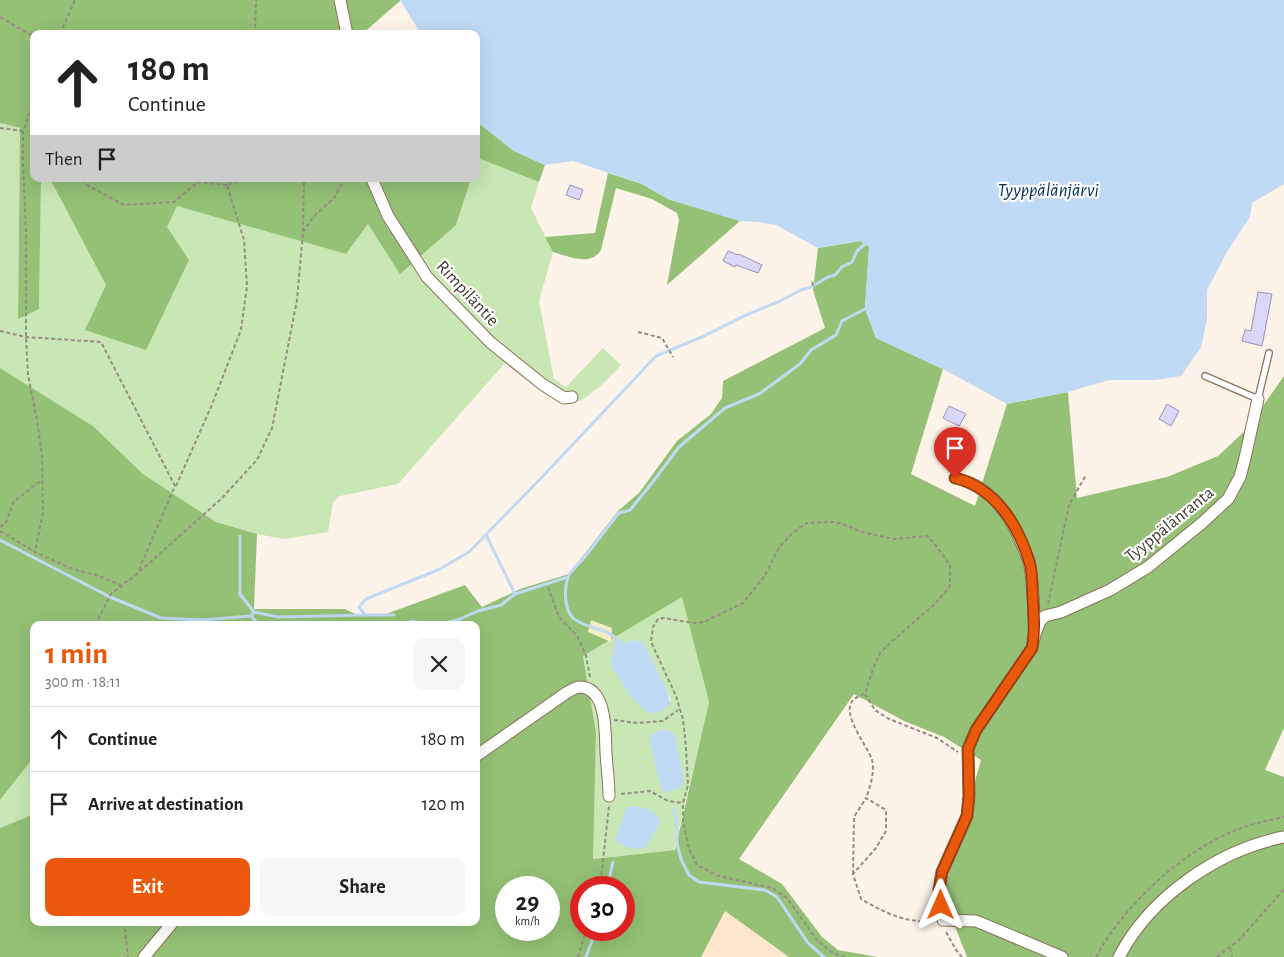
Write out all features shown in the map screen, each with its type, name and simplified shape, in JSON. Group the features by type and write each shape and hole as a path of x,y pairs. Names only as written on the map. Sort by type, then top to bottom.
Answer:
{"street":[{"path":"340,0 346,30"},
{"name":"Rimpiläntie","path":"373,182 388,216 426,277 446,299 490,342 542,384 564,398 572,397"},
{"name":"Tyyppälänranta","path":"1045,616 1061,612 1110,590 1148,567 1228,499 1240,477 1258,399"},
{"path":"955,478 964,480 1004,508 1018,532 1030,566 1035,634"},
{"path":"1045,616 1040,621 1032,648 976,730 968,749 969,796 967,816 942,872 939,890 943,920 976,921 1062,957"},
{"path":"480,753 566,693 580,687 592,692 604,714 609,796"},
{"path":"1119,957 1128,940 1157,906 1197,873 1234,852 1270,840 1284,838"},
{"path":"144,957 170,926"}],"lane":[{"path":"1205,376 1258,399 1269,353"}],"path":[{"path":"62,30 75,0"},
{"path":"255,30 256,0"},
{"path":"0,17 30,34"},
{"path":"30,111 23,131 26,231 26,337 28,375 42,456 42,513 35,552"},
{"path":"0,128 23,131"},
{"path":"85,182 124,206 174,202 198,182 227,185 236,182"},
{"path":"97,621 111,594 137,574 221,499 257,460 272,428 298,300 303,232 304,182"},
{"path":"303,232 314,216 334,198 343,182"},
{"path":"137,574 211,408 241,330 247,286 244,240 227,185"},
{"path":"812,282 814,288"},
{"path":"0,331 26,337 101,342 175,486"},
{"path":"638,332 662,338 673,357"},
{"path":"1045,616 1069,505 1086,475"},
{"path":"42,480 14,501 6,522 0,529 35,552 70,568 99,576 122,586"},
{"path":"845,957 831,952 817,940 787,898 772,888 719,876 697,864 689,849 683,821 683,804 688,785 683,719 676,696 651,642 653,627 658,619 664,618 693,623 704,622 743,603 764,577 779,548 792,533 807,524 832,522 892,539 926,536 934,543 950,565 950,586 936,602 880,653 865,694 854,699 851,704 851,722 872,761 871,787 854,817 853,874 862,899 885,913 916,922 943,920 946,932 962,957"},
{"path":"548,587 559,617 576,636 586,656 592,692"},
{"path":"865,694 875,710 889,719 937,738 968,759"},
{"path":"604,714 615,720 637,723 663,721 679,710"},
{"path":"602,876 610,812 609,796 629,792 650,792 668,801 683,804"},
{"path":"853,874 876,848 886,831 886,810 866,798"},
{"path":"1217,957 1240,939 1284,889"},
{"path":"124,926 128,957"},
{"path":"578,957 583,941"},
{"path":"1230,948 1232,957"}],"shaded area":[{"path":"725,911 789,957 701,957"}],"green space":[{"path":"0,0 400,0 367,30 30,30 30,182 41,182 39,309 18,319 20,128 0,123"},
{"path":"0,123 20,128 18,318 39,309 41,182 52,182 106,285 166,227 177,205 346,254 368,224 456,225 470,182 480,182 480,158 539,182 531,208 553,252 539,301 554,379 566,387 603,348 621,365 594,392 577,402 569,404 561,403 505,363 398,484 340,496 333,502 328,532 284,539 257,534 216,522 143,474 93,426 0,368"},
{"path":"480,124 514,151 545,165 539,182 480,159"},
{"path":"608,173 642,184 668,199 740,221 667,285 679,220 677,213 652,199 616,188 601,250 597,255 591,258 579,259 553,252 545,237 595,233"},
{"path":"52,182 470,182 456,225 400,274 368,224 346,254 177,206 167,227 189,260 146,350 85,330 106,285"},
{"path":"861,241 869,247 865,308 876,338 943,369 911,474 975,506 1007,404 1068,392 1077,498 1167,477 1218,456 1246,430 1284,376 1284,728 1265,770 1284,777 1284,957 967,957 951,916 945,887 981,760 944,737 904,721 854,694 739,859 782,884 822,937 838,950 878,957 789,957 725,911 701,957 0,957 0,828 30,816 30,926 480,926 480,621 30,621 30,762 0,800 0,368 93,426 143,474 216,522 257,534 254,609 345,609 355,614 386,614 465,585 482,607 520,589 569,574 618,511 639,493 677,441 711,414 722,398 723,381 825,328 813,290 818,248","holes":["682,597 709,702 675,850 593,859 596,732 583,656"]},
{"path":"682,596 709,702 674,850 592,859 596,732 583,656","holes":["634,640 643,642 668,692 671,701 630,696 612,665 615,642 624,643"]},
{"path":"30,762 30,816 0,828 0,800"}],"sand":[{"path":"591,620 612,628 611,642 588,632"}],"water":[{"name":"Tyyppälänjärvi","path":"400,0 1284,0 1284,184 1252,203 1250,217 1228,250 1207,290 1207,319 1201,347 1181,376 1155,380 1109,380 1068,392 1007,404 943,369 876,338 865,309 869,247 861,241 818,248 776,225 740,221 668,199 642,184 573,161 545,165 514,151 480,124 480,30 419,30"},
{"path":"619,639 624,643 634,640 643,642 668,692 670,705 662,711 647,713 630,696 611,665 615,641"},
{"path":"664,729 670,731 676,737 684,783 678,789 664,792 661,788 649,738 652,734"},
{"path":"635,806 649,809 660,819 660,823 646,847 638,849 625,847 615,839 627,807"}],"building":[{"path":"570,185 583,190 579,200 566,195"},
{"path":"728,251 762,265 758,273 736,265 735,267 723,261"},
{"path":"1258,292 1272,294 1262,346 1242,341 1245,330 1251,331"},
{"path":"1167,404 1179,411 1171,426 1159,419"},
{"path":"949,406 966,414 959,426 943,418"}],"waterway":[{"path":"0,540 110,597 161,618 202,620 251,616 254,612 278,617 365,615 359,607 366,599 440,569 469,552 656,356 704,336 835,275 842,267 852,262 857,251 865,244"},
{"path":"617,640 602,630 578,622 570,614 566,604 565,593 568,577 571,572 619,513 630,510 679,447 725,408 759,394 800,364 811,350 836,335 842,321 865,309"},
{"path":"486,535 515,594 568,577"},
{"path":"240,536 240,594 254,612"},
{"path":"453,621 478,611 501,605 515,594"},
{"path":"365,615 394,615"},
{"path":"251,616 255,621"},
{"path":"674,808 677,844 681,859 689,875 699,882 765,890 777,897 808,943 824,957"},
{"path":"610,876 613,862"},
{"path":"586,957 592,941"}],"route":[{"path":"941,905 939,890 942,872 967,816 969,796 968,749 976,730 1032,648 1035,634 1030,566 1018,532 1004,508 964,480 955,478"}]}
